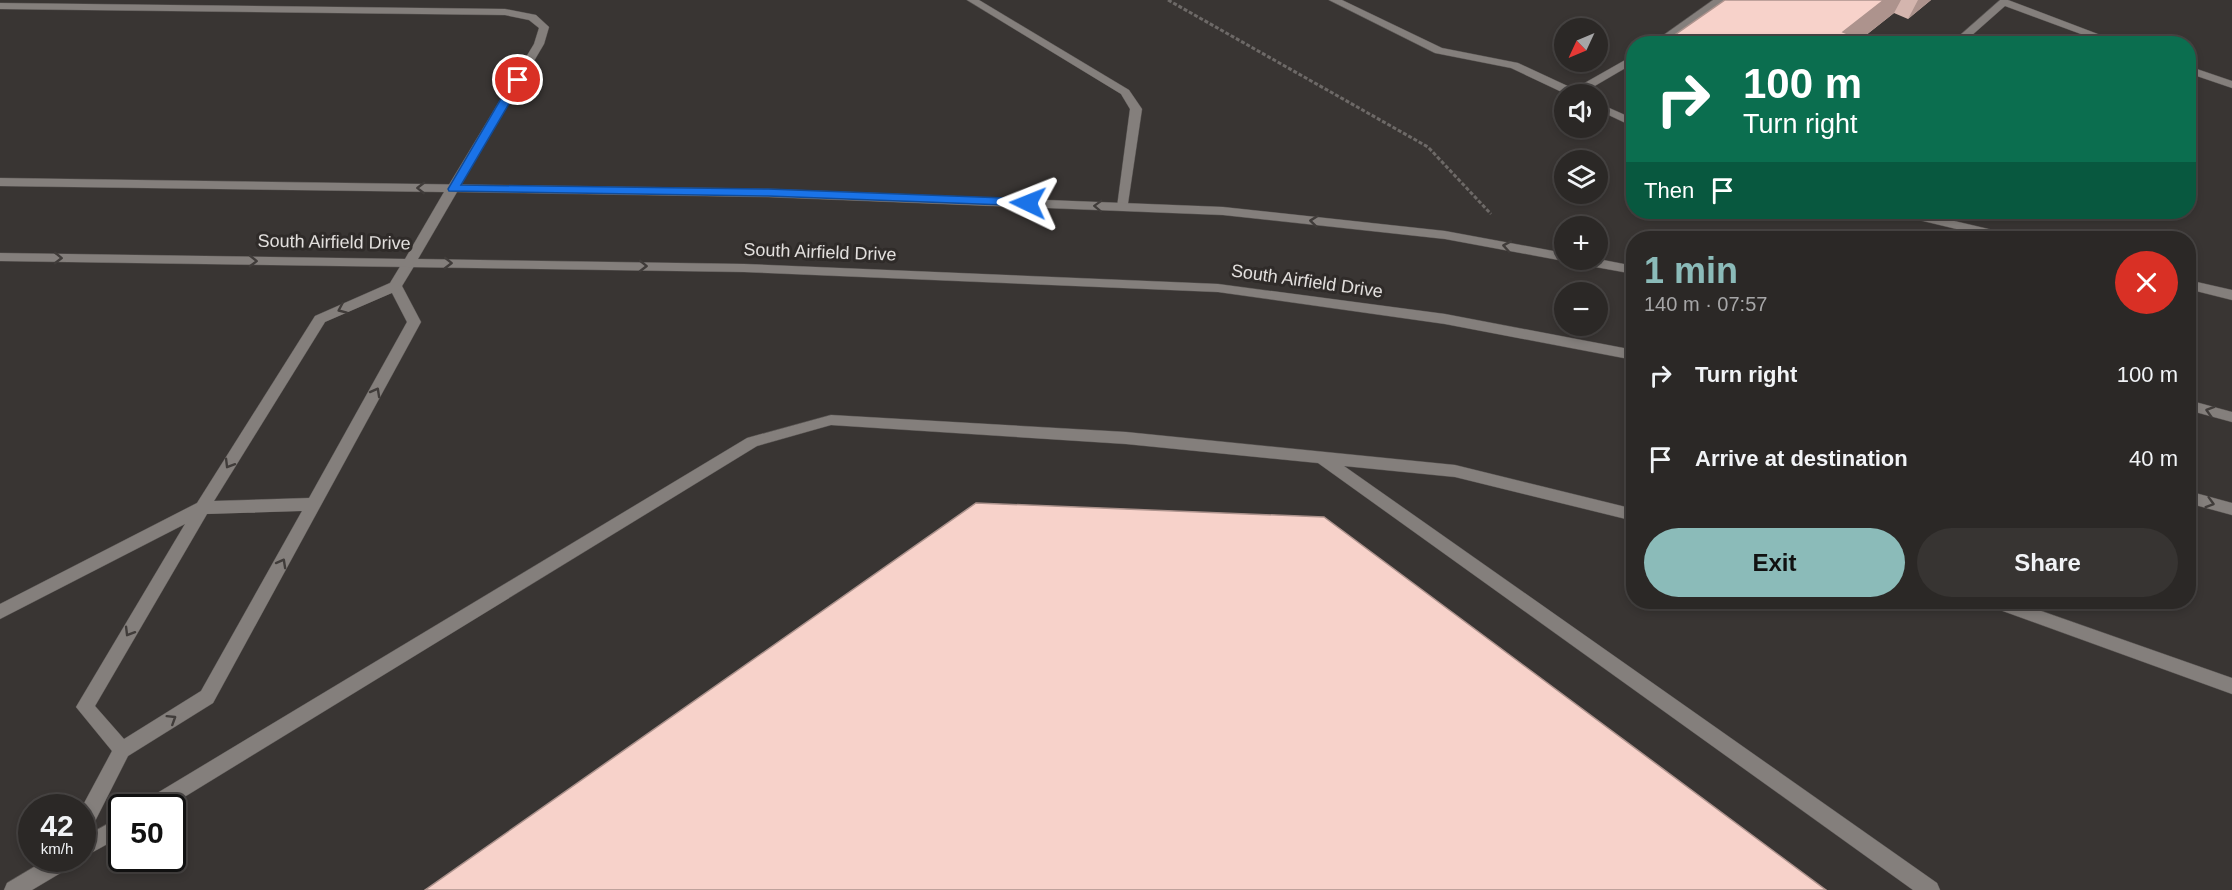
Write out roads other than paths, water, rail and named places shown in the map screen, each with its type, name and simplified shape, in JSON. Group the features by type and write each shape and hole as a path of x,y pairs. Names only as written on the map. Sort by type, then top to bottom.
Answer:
{"main road":[{"path":"972,0 1125,92 1136,109 1123,207"},
{"path":"1334,0 1439,51 1514,65 1554,84"},
{"path":"1668,36 1720,0"},
{"path":"1964,36 2002,1 2097,36"},
{"path":"0,6 505,12 532,17 544,27 539,44 395,286 320,319 202,508 85,707 122,750"},
{"path":"1591,84 1626,63"},
{"path":"2196,72 2232,85"},
{"path":"1608,111 1626,120"},
{"path":"0,182 768,193 1235,212 1445,235 1554,255"},
{"path":"1931,219 1980,231"},
{"name":"South Airfield Drive","path":"0,257 744,268 1218,288 1445,319 1626,353"},
{"path":"1608,265 1626,269"},
{"path":"96,800 122,750 207,697 414,322 395,286"},
{"path":"2196,286 2232,295"},
{"path":"2196,407 2232,417"},
{"path":"172,794 752,442 831,420 1126,438 1455,471 1626,513"},
{"path":"1321,458 1930,890"},
{"path":"2196,499 2232,510"},
{"path":"0,612 202,508 314,504"},
{"path":"2018,609 2232,686"},
{"path":"14,890 44,872"}]}
